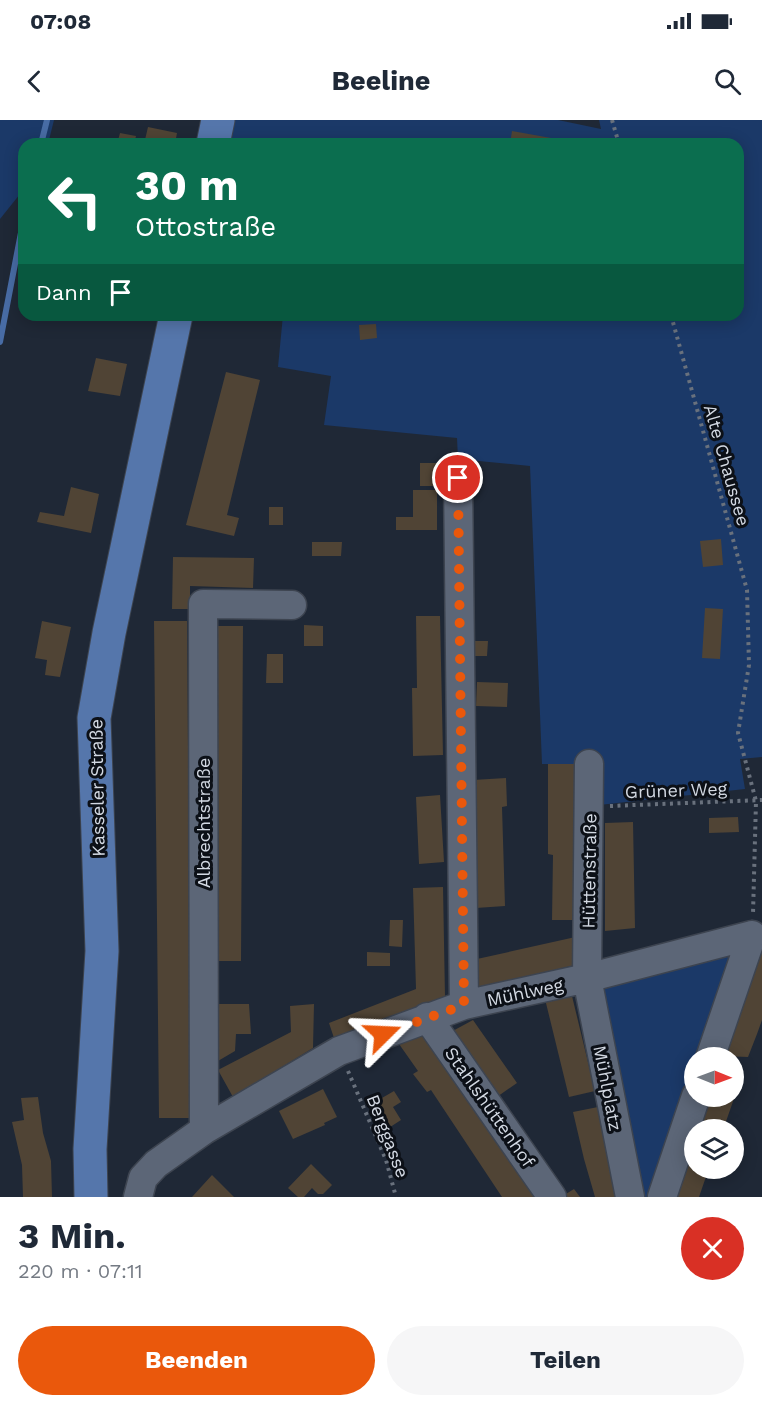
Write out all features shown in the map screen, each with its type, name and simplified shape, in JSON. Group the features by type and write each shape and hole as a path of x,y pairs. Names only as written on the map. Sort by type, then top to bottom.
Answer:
{"main road":[{"path":"214,138 218,120"},
{"name":"Kasseler Straße","path":"91,1197 90,1149 102,951 94,718 109,633 175,321"}],"street":[{"path":"458,478 464,1005"},
{"name":"Albrechtstraße","path":"204,1130 203,604 292,605"},
{"name":"Hüttenstraße","path":"587,978 589,764"},
{"path":"714,1047 752,935"},
{"name":"Mühlweg","path":"138,1197 143,1178 149,1169 204,1130 339,1051 464,1005 587,978 752,935"},
{"name":"Mühlplatz","path":"587,978 630,1197"},
{"name":"Stahlshüttenhof","path":"427,1017 552,1197"},
{"path":"662,1197 692,1107"}],"path":[{"path":"612,120 617,138"},
{"name":"Alte Chaussee","path":"673,321 747,590 749,665 738,733 756,801 752,935"},
{"name":"Grüner Weg","path":"590,806 762,800"},
{"name":"Berggasse","path":"339,1051 387,1160 396,1197"}],"shaded area":[{"path":"0,120 54,120 50,138 18,138 18,196 0,219"},
{"path":"235,120 558,120 601,129 599,120 762,120 762,757 740,759 745,789 590,806 589,764 542,764 530,466 458,459 457,438 324,425 331,376 278,367 282,321 744,321 744,138 231,138"},
{"path":"752,935 713,1047 684,1047 684,1107 691,1107 687,1119 684,1119 684,1128 662,1197 630,1197 587,978"}],"building":[{"path":"148,127 177,133 176,138 145,138"},
{"path":"512,131 551,138 511,138"},
{"path":"120,133 136,136 136,138 119,138"},
{"path":"376,324 377,338 360,340 359,325"},
{"path":"96,358 127,364 120,396 88,391"},
{"path":"226,372 260,380 227,515 239,518 234,536 186,525"},
{"path":"420,463 439,463 439,486 420,486"},
{"path":"71,487 99,494 91,533 37,522 40,512 64,516"},
{"path":"413,490 437,490 437,530 396,530 396,517 413,517"},
{"path":"269,507 283,507 283,525 269,525"},
{"path":"721,539 723,565 703,567 700,541"},
{"path":"312,542 342,542 341,556 312,556"},
{"path":"173,557 254,558 253,588 190,586 190,609 172,609"},
{"path":"705,608 723,609 720,659 702,658"},
{"path":"416,616 440,616 443,755 413,756 412,688 417,688"},
{"path":"42,621 71,627 60,677 45,675 47,660 35,658"},
{"path":"154,621 187,621 191,1118 159,1118"},
{"path":"304,625 323,626 323,646 304,646"},
{"path":"214,626 243,626 241,961 212,961"},
{"path":"471,641 488,641 487,656 471,656"},
{"path":"267,654 283,654 283,683 266,683"},
{"path":"477,682 508,683 507,707 476,706"},
{"path":"548,764 578,764 579,920 552,920 553,855 548,854"},
{"path":"506,778 507,806 502,807 505,906 476,908 473,780"},
{"path":"440,795 444,862 419,864 416,797"},
{"path":"738,817 739,832 709,833 709,818"},
{"path":"633,822 635,928 605,931 605,823"},
{"path":"443,887 445,997 334,1038 329,1023 416,989 413,888"},
{"path":"390,920 403,920 402,947 389,946"},
{"path":"580,936 579,964 477,990 477,959"},
{"path":"762,939 762,1020 748,1057 744,1057 744,1047 725,1047"},
{"path":"367,952 390,953 390,966 367,966"},
{"path":"571,992 595,1091 569,1097 545,999"},
{"path":"218,1004 249,1004 251,1034 236,1034 235,1051 218,1061"},
{"path":"314,1004 313,1048 233,1097 218,1070 291,1032 290,1006"},
{"path":"473,1020 517,1083 494,1099 449,1033"},
{"path":"424,1033 495,1141 536,1197 502,1197 431,1090 427,1092 413,1074 418,1071 399,1044"},
{"path":"323,1089 337,1117 293,1139 279,1111"},
{"path":"394,1091 401,1102 393,1107 401,1120 384,1131 376,1117 382,1113 375,1102"},
{"path":"38,1097 43,1133 51,1161 52,1197 23,1197 22,1165 12,1122 24,1120 21,1098"},
{"path":"598,1107 620,1197 595,1197 584,1159 573,1112"},
{"path":"705,1107 731,1107 727,1119 700,1119"},
{"path":"311,1164 332,1185 323,1194 318,1194 312,1188 304,1197 298,1197 288,1188"},
{"path":"684,1166 684,1179 705,1179 699,1197 674,1197"},
{"path":"212,1175 234,1197 192,1197"},
{"path":"574,1189 580,1197 561,1197"}],"waterway":[{"path":"42,138 47,120"},
{"path":"0,342 18,248"}],"route":[{"path":"383,1034 464,1005 458,478"}]}
